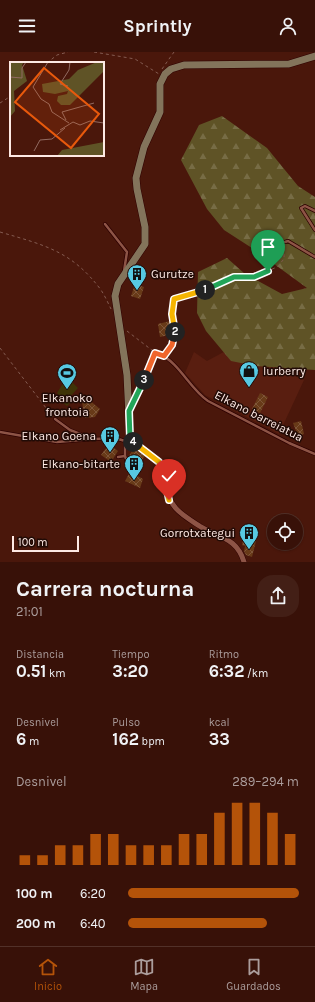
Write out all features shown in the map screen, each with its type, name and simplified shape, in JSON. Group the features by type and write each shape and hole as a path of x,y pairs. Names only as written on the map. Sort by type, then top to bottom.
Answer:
{"street":[{"path":"244,562 237,546 202,527 175,509 168,498 163,473 159,462 127,439 129,411 127,375 115,296 116,289 145,244 145,227 136,189 136,178 144,148 160,112 159,87 165,74 171,69 184,65 289,64 315,56"}],"lane":[{"path":"315,210 305,206 301,208 315,230"},
{"path":"105,224 127,252 124,267 125,274"},
{"path":"285,242 288,241 315,257"},
{"path":"129,411 148,373 155,353"},
{"name":"Elkano barreiatua","path":"155,353 164,356 178,368 195,389 208,401 289,443 315,454"},
{"path":"54,419 70,430 93,439"},
{"path":"0,432 57,442 115,438 127,439 125,456 131,473"},
{"path":"118,457 125,456"}],"path":[{"path":"48,62 57,56 68,52"},
{"path":"94,52 135,59 161,75 162,68 174,52"},
{"path":"0,102 10,97"},
{"path":"0,232 38,243 66,255 93,281 105,297 112,311"},
{"path":"164,356 170,350 175,337 172,314 174,299 205,290 234,277 254,277 275,268 284,259 285,242"},
{"path":"126,330 155,353"},
{"path":"0,348 54,419"}],"shaded area":[{"name":"lurberry","path":"233,347 304,380 279,434 205,395 185,373 194,352 207,361"},
{"name":"Elkanoko frontoia","path":"67,377 78,388 68,399 71,402 67,406 58,399 60,397 57,393"}],"green space":[{"path":"222,116 267,148 298,186 315,197 315,370 256,366 231,361 206,331 197,313 198,272 227,258 245,274 282,294 307,288 255,250 224,230 207,209 181,160 199,125"}],"building":[{"name":"Gurutze","path":"135,284 144,287 140,299 131,296"},
{"path":"170,321 173,334 160,337 158,324"},
{"path":"260,393 268,397 260,413 252,409"},
{"path":"88,399 100,409 95,417 85,418 82,402"},
{"path":"301,421 304,434 298,436 293,423"},
{"name":"Elkano Goena","path":"109,444 118,451 111,462 101,455"},
{"path":"136,450 145,456 142,460 140,458 137,463 128,457 132,451"},
{"name":"Elkano-bitarte","path":"129,474 131,476 134,474 143,479 140,488 125,481"},
{"name":"Gorrotxategui","path":"244,536 256,541 252,557 246,555 244,551 245,546 242,545"}],"place":[{"name":"Gurutze","path":"137,291"},
{"name":"lurberry","path":"249,388"},
{"name":"Elkanoko frontoia","path":"67,390"},
{"name":"Elkano Goena","path":"110,453"},
{"name":"Elkano-bitarte","path":"134,481"},
{"name":"Gorrotxategui","path":"249,550"}],"route":[{"path":"169,500 162,468 159,462 136,445 130,438 129,411 136,394 148,373 155,353 164,356 170,350 174,341 175,331 172,314 173,301 178,296 189,295 205,290 234,277 254,277 268,271"}]}
